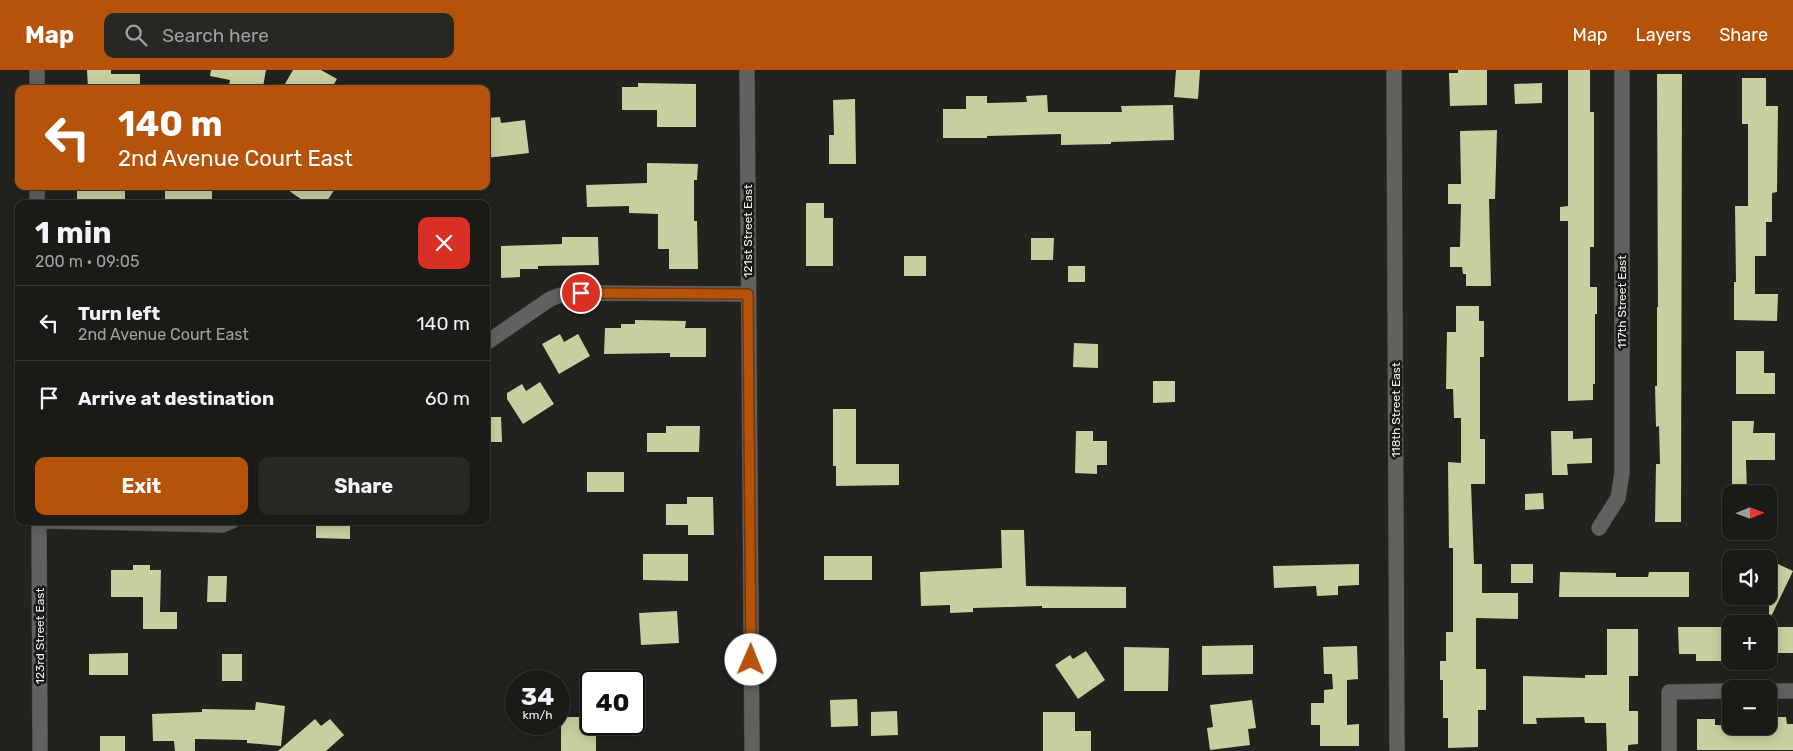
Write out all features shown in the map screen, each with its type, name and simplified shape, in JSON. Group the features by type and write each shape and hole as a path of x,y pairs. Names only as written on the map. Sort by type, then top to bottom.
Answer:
{"street":[{"path":"37,70 37,85"},
{"name":"121st Street East","path":"747,70 752,751"},
{"name":"118th Street East","path":"1394,70 1397,751"},
{"name":"117th Street East","path":"1598,528 1618,498 1622,473 1622,70"},
{"path":"490,340 550,299 561,295 581,293 748,294"},
{"name":"123rd Street East","path":"39,525 40,751"},
{"path":"1669,751 1669,692 1722,691"},
{"path":"1777,691 1793,691"}],"building":[{"path":"87,70 111,70 111,74 140,74 140,85 88,85"},
{"path":"211,70 266,70 263,85 229,85 230,80 210,76"},
{"path":"293,70 321,70 337,79 333,85 284,85"},
{"path":"1176,70 1200,70 1198,99 1174,97"},
{"path":"1458,70 1487,70 1487,105 1450,106 1449,73 1458,73"},
{"path":"1568,70 1590,70 1590,112 1594,112 1594,247 1590,247 1590,287 1597,287 1597,314 1595,314 1595,384 1593,384 1593,400 1568,401 1568,221 1560,221 1560,207 1568,206"},
{"path":"1657,74 1682,74 1681,522 1655,522 1656,464 1660,464 1659,426 1656,427 1655,386 1657,386 1658,307"},
{"path":"1742,78 1766,78 1766,106 1778,106 1777,192 1772,193 1772,222 1766,222 1766,256 1755,256 1755,294 1778,294 1777,321 1734,320 1734,282 1736,282 1735,206 1748,206 1748,124 1742,124"},
{"path":"638,83 696,84 696,127 657,127 657,110 622,110 622,87 638,87"},
{"path":"1542,83 1542,103 1515,104 1514,84"},
{"path":"1047,95 1048,112 1122,112 1121,106 1173,105 1174,140 1061,145 1061,134 943,138 943,109 966,109 966,96 987,96 987,103 1027,102 1026,96"},
{"path":"855,99 856,164 829,164 829,135 834,135 833,100"},
{"path":"500,117 501,123 525,120 529,153 490,158 490,118"},
{"path":"1497,130 1495,199 1489,199 1491,286 1466,286 1466,274 1463,274 1462,267 1450,267 1450,247 1460,247 1461,204 1448,204 1448,184 1461,184 1460,131"},
{"path":"647,163 698,164 697,180 694,180 694,221 697,221 698,269 669,269 669,249 658,249 658,214 629,213 629,206 587,207 586,185 647,183"},
{"path":"77,190 125,190 125,200 77,200"},
{"path":"165,190 212,190 212,200 165,200"},
{"path":"288,190 334,190 328,200 302,200"},
{"path":"806,203 824,203 824,218 833,218 833,266 806,266"},
{"path":"562,237 598,237 599,265 538,266 538,269 520,269 520,277 501,278 501,246 562,244"},
{"path":"1031,238 1054,238 1053,260 1031,260"},
{"path":"904,256 926,256 926,276 904,276"},
{"path":"1068,266 1085,266 1085,282 1068,282"},
{"path":"1456,306 1479,306 1479,321 1484,321 1484,357 1480,357 1480,439 1485,439 1485,484 1471,484 1474,564 1482,564 1482,593 1518,593 1518,619 1476,618 1476,669 1486,669 1486,710 1478,710 1478,747 1448,748 1448,718 1443,718 1443,680 1440,680 1440,661 1446,661 1446,632 1453,632 1453,548 1449,548 1448,462 1461,463 1461,418 1454,418 1453,389 1446,389 1447,332 1456,332"},
{"path":"635,320 686,321 685,328 706,328 706,357 670,357 670,353 604,354 605,328 621,328 621,324 635,324"},
{"path":"560,334 564,342 578,334 590,356 559,374 542,344"},
{"path":"1074,343 1098,344 1098,368 1073,367"},
{"path":"1736,351 1764,351 1764,373 1775,373 1775,394 1736,394"},
{"path":"1153,381 1175,381 1175,402 1153,403"},
{"path":"540,382 554,404 523,424 507,399 507,393 522,384 526,391"},
{"path":"833,409 856,409 856,464 899,464 899,485 836,486 836,466 833,466"},
{"path":"490,417 501,417 502,442 490,442"},
{"path":"1732,421 1754,421 1753,433 1775,433 1775,460 1746,460 1747,485 1732,485"},
{"path":"666,426 700,426 699,452 647,452 647,433 666,433"},
{"path":"1076,431 1093,431 1093,441 1107,441 1107,465 1097,465 1097,474 1075,473"},
{"path":"1551,431 1573,431 1573,439 1592,438 1592,463 1567,464 1568,475 1552,475"},
{"path":"587,472 624,472 624,492 587,492"},
{"path":"1543,493 1544,509 1525,510 1525,494"},
{"path":"687,497 713,497 714,535 688,535 688,525 666,525 666,504 687,504"},
{"path":"316,525 350,525 350,539 316,538"},
{"path":"1001,530 1024,530 1026,586 1126,587 1126,608 1042,608 1042,606 973,608 973,612 950,613 950,605 921,606 920,572 1002,568"},
{"path":"643,554 688,554 688,581 643,580"},
{"path":"824,556 872,556 872,580 824,580"},
{"path":"1777,563 1793,571 1777,604"},
{"path":"1359,564 1359,585 1338,586 1338,595 1317,596 1316,586 1274,588 1273,566"},
{"path":"1511,564 1533,564 1533,583 1511,583"},
{"path":"133,565 150,565 150,570 161,570 160,612 177,612 177,629 143,629 143,597 111,597 111,570 133,570"},
{"path":"1560,572 1616,573 1616,577 1648,577 1649,572 1689,572 1689,597 1559,597"},
{"path":"208,576 227,576 226,602 207,602"},
{"path":"1769,605 1777,605 1772,615 1769,615"},
{"path":"677,611 679,643 641,645 639,613"},
{"path":"1678,627 1722,627 1722,661 1696,661 1696,654 1679,654"},
{"path":"1777,627 1793,627 1793,653 1777,653"},
{"path":"1607,629 1638,629 1638,676 1629,676 1629,711 1638,711 1638,744 1628,745 1628,751 1607,751 1606,723 1585,723 1584,717 1536,718 1537,724 1523,724 1523,676 1585,678 1585,675 1607,675"},
{"path":"1253,645 1253,674 1202,675 1202,646"},
{"path":"1357,646 1358,679 1347,680 1347,725 1359,724 1359,746 1320,746 1320,725 1311,725 1311,703 1324,703 1324,690 1333,689 1332,674 1324,674 1323,647"},
{"path":"1124,647 1169,648 1168,691 1124,691"},
{"path":"1086,651 1105,680 1078,699 1055,665 1070,655 1073,659"},
{"path":"128,653 128,675 89,675 89,654"},
{"path":"222,654 242,654 242,681 222,681"},
{"path":"857,699 858,726 831,727 830,700"},
{"path":"1252,700 1256,728 1248,729 1250,745 1210,750 1207,728 1213,727 1210,705"},
{"path":"256,702 285,706 281,746 247,743 247,740 195,739 195,751 175,751 174,741 153,741 152,714 202,712 202,709 255,710"},
{"path":"897,711 898,735 871,736 871,712"},
{"path":"1043,712 1075,712 1075,731 1091,731 1091,751 1043,751"},
{"path":"570,717 580,717 580,735 596,735 596,751 561,751 561,735 570,735"},
{"path":"1777,717 1786,717 1787,724 1793,724 1793,750 1697,750 1697,719 1715,719 1715,725 1722,725 1722,735 1777,735"},
{"path":"315,719 321,726 330,719 344,735 326,751 278,751"},
{"path":"100,736 125,736 125,751 100,751"}],"route":[{"path":"581,293 748,294 751,660"}]}
